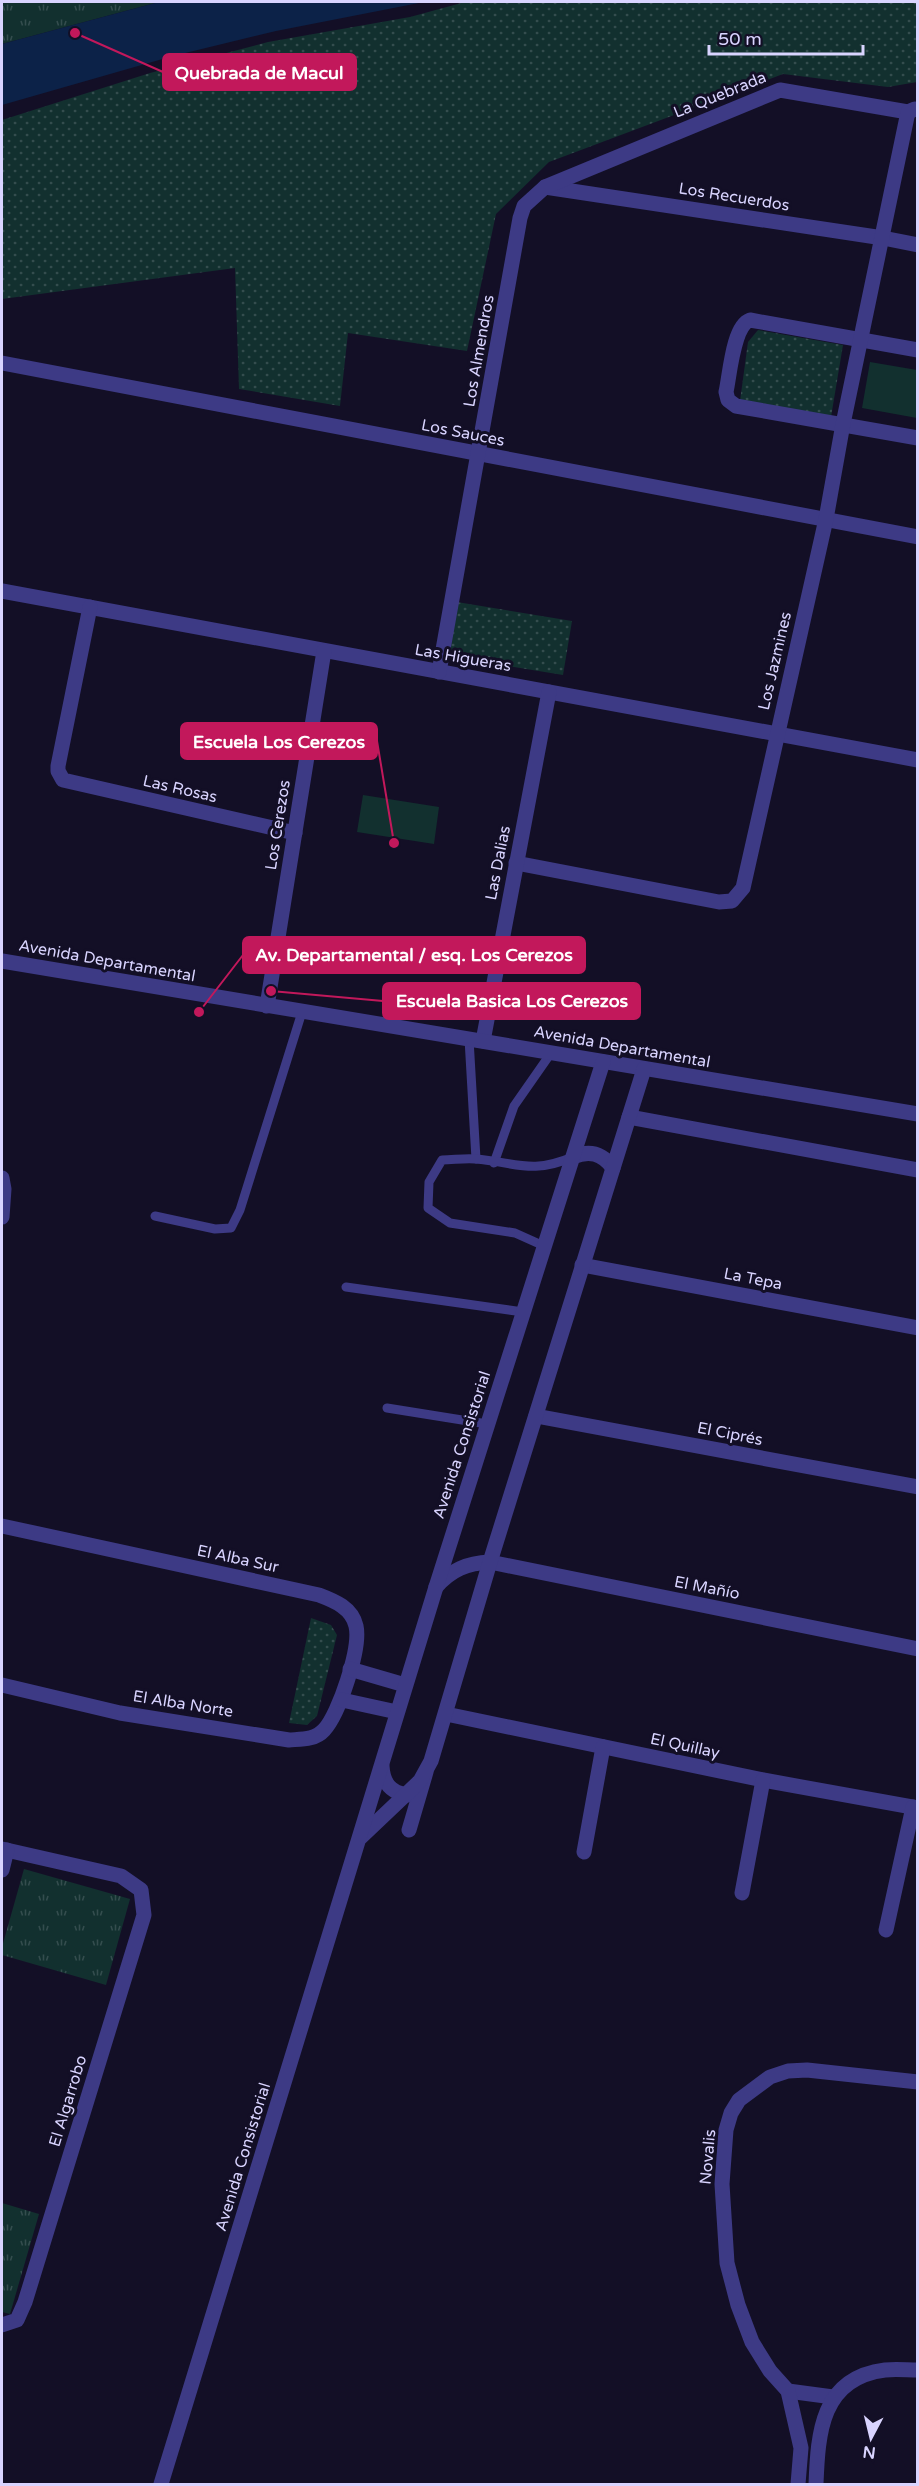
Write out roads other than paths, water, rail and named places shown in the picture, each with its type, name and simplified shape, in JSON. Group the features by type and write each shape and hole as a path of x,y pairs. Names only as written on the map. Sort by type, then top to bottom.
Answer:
{"street":[{"name":"La Quebrada","path":"545,187 780,90 913,110"},
{"name":"Los Jazmines","path":"516,863 719,902 732,901 743,888 826,519 860,339 913,110"},
{"name":"Los Recuerdos","path":"545,187 918,245"},
{"name":"Los Almendros","path":"439,672 520,218 524,206 545,187"},
{"path":"918,350 750,320 745,322 738,331 726,392 731,404 918,438"},
{"name":"Los Sauces","path":"2,363 918,537"},
{"name":"Las Higueras","path":"2,591 918,760"},
{"name":"Las Rosas","path":"90,607 58,766 60,776 68,782 295,833"},
{"name":"Los Cerezos","path":"267,1006 324,651"},
{"name":"Las Dalias","path":"476,1040 516,863 549,692"},
{"name":"Avenida Departamental","path":"2,961 918,1114"},
{"name":"Avenida Consistorial","path":"161,2484 405,1685 603,1062"},
{"path":"410,1830 490,1562 644,1069"},
{"path":"629,1117 918,1170"},
{"path":"573,1157 591,1152 608,1160 613,1168"},
{"path":"2,1178 4,1189 2,1217"},
{"name":"La Tepa","path":"582,1265 918,1328"},
{"name":"El Ciprés","path":"536,1416 918,1487"},
{"name":"El Alba Sur","path":"2,1526 319,1595 337,1601 349,1612 356,1626 356,1644 350,1670"},
{"path":"436,1587 454,1570 465,1565 490,1562"},
{"name":"El Mañío","path":"490,1562 918,1649"},
{"path":"350,1670 405,1685"},
{"name":"El Alba Norte","path":"2,1685 120,1713 289,1740 309,1739 324,1731 342,1700 350,1670"},
{"path":"342,1700 397,1712"},
{"name":"El Quillay","path":"446,1714 763,1780 915,1807"},
{"path":"584,1852 603,1747"},
{"path":"382,1762 385,1783 391,1789 407,1795"},
{"path":"359,1839 407,1795 426,1772"},
{"path":"742,1893 763,1780"},
{"path":"886,1930 915,1807"},
{"path":"2,1870 4,1849"},
{"name":"El Algarrobo","path":"2,2325 17,2320 25,2302 144,1915 141,1890 121,1876 4,1849"},
{"name":"Novalis","path":"798,2484 801,2448 788,2391 770,2371 752,2342 738,2306 727,2263 722,2184 726,2130 731,2113 739,2100 770,2077 788,2071 807,2070 918,2082"},
{"path":"816,2484 817,2448 821,2425 833,2397 847,2385 863,2376 885,2370 918,2370"},
{"path":"788,2391 833,2397"}],"lane":[{"path":"155,1216 215,1229 231,1228 240,1210 302,1012"},
{"path":"476,1040 476,1159"},
{"path":"494,1163 514,1106 551,1053"},
{"path":"544,1246 515,1233 450,1223 428,1208 429,1182 442,1161 476,1159 524,1167 552,1166 573,1157"},
{"path":"346,1287 523,1312"},
{"path":"387,1407 487,1424"}],"water":[{"path":"159,2 424,2 276,31 173,56 2,105 2,44"}],"place":[{"name":"Quebrada de Macul","path":"75,33"},
{"name":"Escuela Los Cerezos","path":"394,843"},
{"name":"Escuela Basica Los Cerezos","path":"271,991"},
{"name":"Av. Departamental / esq. Los Cerezos","path":"199,1012"}]}
